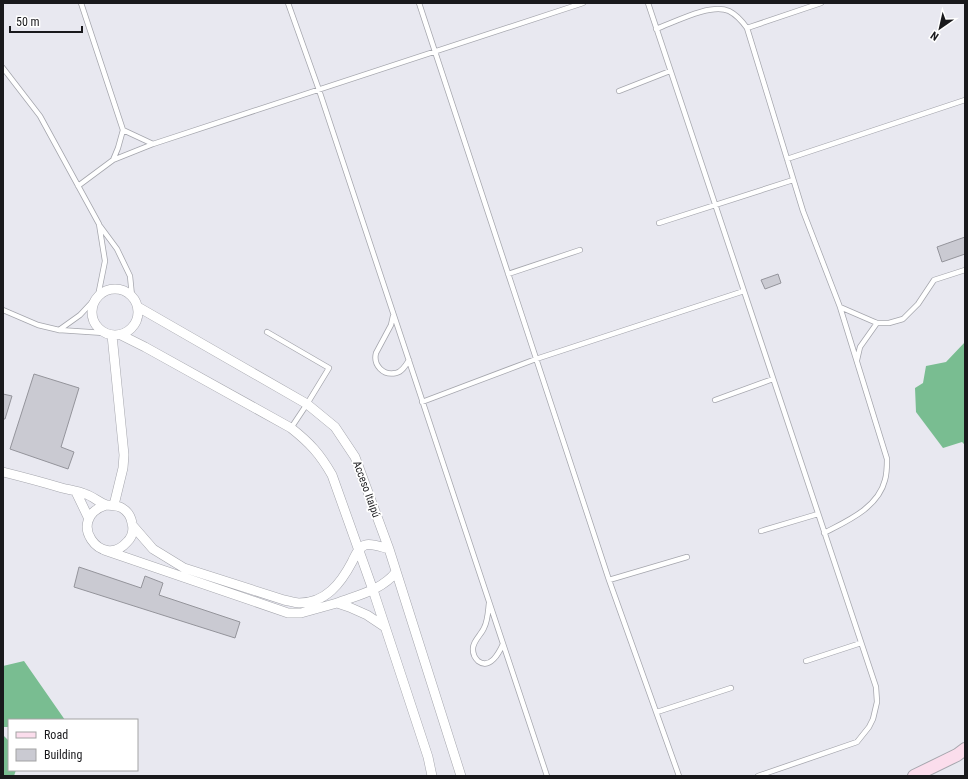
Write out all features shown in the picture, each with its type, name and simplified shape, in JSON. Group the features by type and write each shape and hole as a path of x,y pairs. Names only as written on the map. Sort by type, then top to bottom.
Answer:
{"street":[{"path":"112,334 130,330 135,324 138,315 138,307 132,296 125,291 112,289 104,291 96,298 91,309 93,321 98,328 112,334 145,347 290,428 305,439 322,457 332,475 373,590 428,757 432,776"},
{"name":"Acceso Itaipú","path":"138,307 307,404 335,427 356,457 389,549 462,776"},
{"path":"110,505 123,468 124,455 112,334"},
{"path":"3,472 90,495 110,505 121,508 127,513 133,526 130,540 118,549 111,551 104,550"},
{"path":"76,492 88,519"},
{"path":"110,505 99,508 93,512 88,519 88,534 91,541 97,547 288,613 301,613 337,603 373,590 392,577 396,572"},
{"path":"133,526 153,549 184,568 284,600 299,603 315,600 331,592 339,583 358,550 364,545 370,544 389,549"},
{"path":"337,603 361,612 385,627"},
{"path":"914,776 957,755 965,749"}],"lane":[{"path":"81,3 123,130 113,160"},
{"path":"288,3 319,90 547,776"},
{"path":"419,3 609,580 679,776"},
{"path":"78,186 113,160 153,144 583,3"},
{"path":"648,3 876,687 877,702 873,719 864,734 856,742 758,776"},
{"path":"747,28 821,3"},
{"path":"656,29 700,13 716,9 728,11 739,18 747,28 803,211 840,308 887,458 885,480 878,497 869,506 824,533"},
{"path":"3,68 40,116 99,224 117,249 130,276 132,296"},
{"path":"619,91 670,71"},
{"path":"787,159 965,100"},
{"path":"123,130 153,144"},
{"path":"659,223 793,180"},
{"path":"59,330 80,315 96,298 105,260 99,224"},
{"path":"508,274 580,250"},
{"path":"840,308 877,323 889,323 903,318 918,304 934,280 965,270"},
{"path":"422,402 536,359 744,291"},
{"path":"3,310 38,325 59,330 112,334"},
{"path":"393,314 391,325 376,353 376,364 385,373 397,374 405,368 409,360"},
{"path":"857,362 860,347 877,323"},
{"path":"267,332 328,368 307,404 290,428"},
{"path":"715,400 773,379"},
{"path":"761,531 818,514"},
{"path":"609,580 687,557"},
{"path":"489,601 488,618 485,627 474,644 472,651 476,659 481,663 486,664 492,661 498,654 503,644"},
{"path":"806,661 861,642"},
{"path":"657,712 731,688"}],"green space":[{"path":"965,342 965,445 962,442 943,448 916,412 915,388 923,383 926,366 946,362"},
{"path":"24,661 64,719 8,719 8,727 3,727 3,666"},
{"path":"3,735 8,740 8,771 16,771 14,776 3,776"}],"building":[{"path":"965,237 965,254 942,262 937,247"},
{"path":"778,274 781,283 765,289 761,280"},
{"path":"34,374 79,388 61,447 74,452 68,469 10,449"},
{"path":"3,394 12,396 5,419 3,419"},
{"path":"79,567 141,588 145,576 163,583 159,595 240,622 235,638 74,587"}]}
